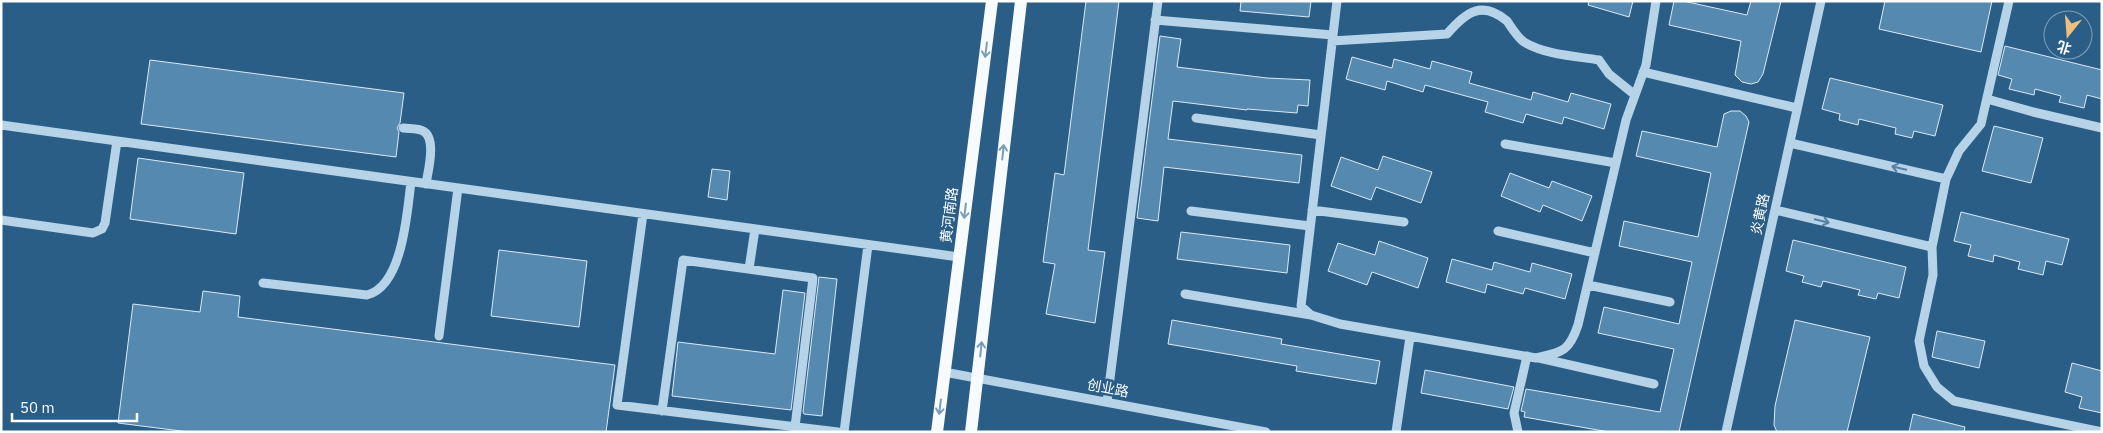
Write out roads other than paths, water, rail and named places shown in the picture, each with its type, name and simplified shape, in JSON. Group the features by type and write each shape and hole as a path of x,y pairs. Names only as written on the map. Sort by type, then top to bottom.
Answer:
{"main road":[{"name":"黄河南路","path":"937,432 992,1"},
{"path":"971,432 1021,1"}],"street":[{"path":"1106,402 1158,1"},
{"path":"1311,315 1301,306 1337,1"},
{"path":"1531,357 1557,354 1572,344 1588,285 1626,120 1643,72 1656,1"},
{"name":"炎黄路","path":"1726,432 1820,1"},
{"path":"2009,1 1982,124 1959,151 1946,179 1932,247 1933,274 1919,340 1924,366 1937,387 1954,401 2102,432"},
{"path":"1155,20 1333,38 1447,34 1464,14 1473,7 1483,5 1500,12 1522,40 1539,49 1599,60 1609,74 1635,95"},
{"path":"1643,72 1797,108"},
{"path":"1987,99 2102,128"},
{"path":"1196,118 1321,135"},
{"path":"1,125 959,257"},
{"path":"403,128 422,131 428,136 431,144 426,184"},
{"path":"1,220 93,233 102,229 105,223 117,141"},
{"path":"1790,143 1946,179"},
{"path":"1505,144 1616,163"},
{"path":"263,283 367,295 376,293 391,275 404,233 411,182"},
{"path":"439,336 458,188"},
{"path":"1312,210 1404,222"},
{"path":"1775,210 1932,247"},
{"path":"1191,211 1310,226"},
{"path":"643,214 617,405 838,432"},
{"path":"750,269 755,229"},
{"path":"1498,231 1595,253"},
{"path":"844,432 868,244"},
{"path":"662,410 683,260 813,278 795,426"},
{"path":"1588,285 1670,302"},
{"path":"1184,294 1311,315 1340,324 1531,357 1654,384"},
{"path":"1396,432 1410,337"},
{"path":"1518,432 1514,413 1531,357"},
{"name":"创业路","path":"944,372 1266,432"}]}
